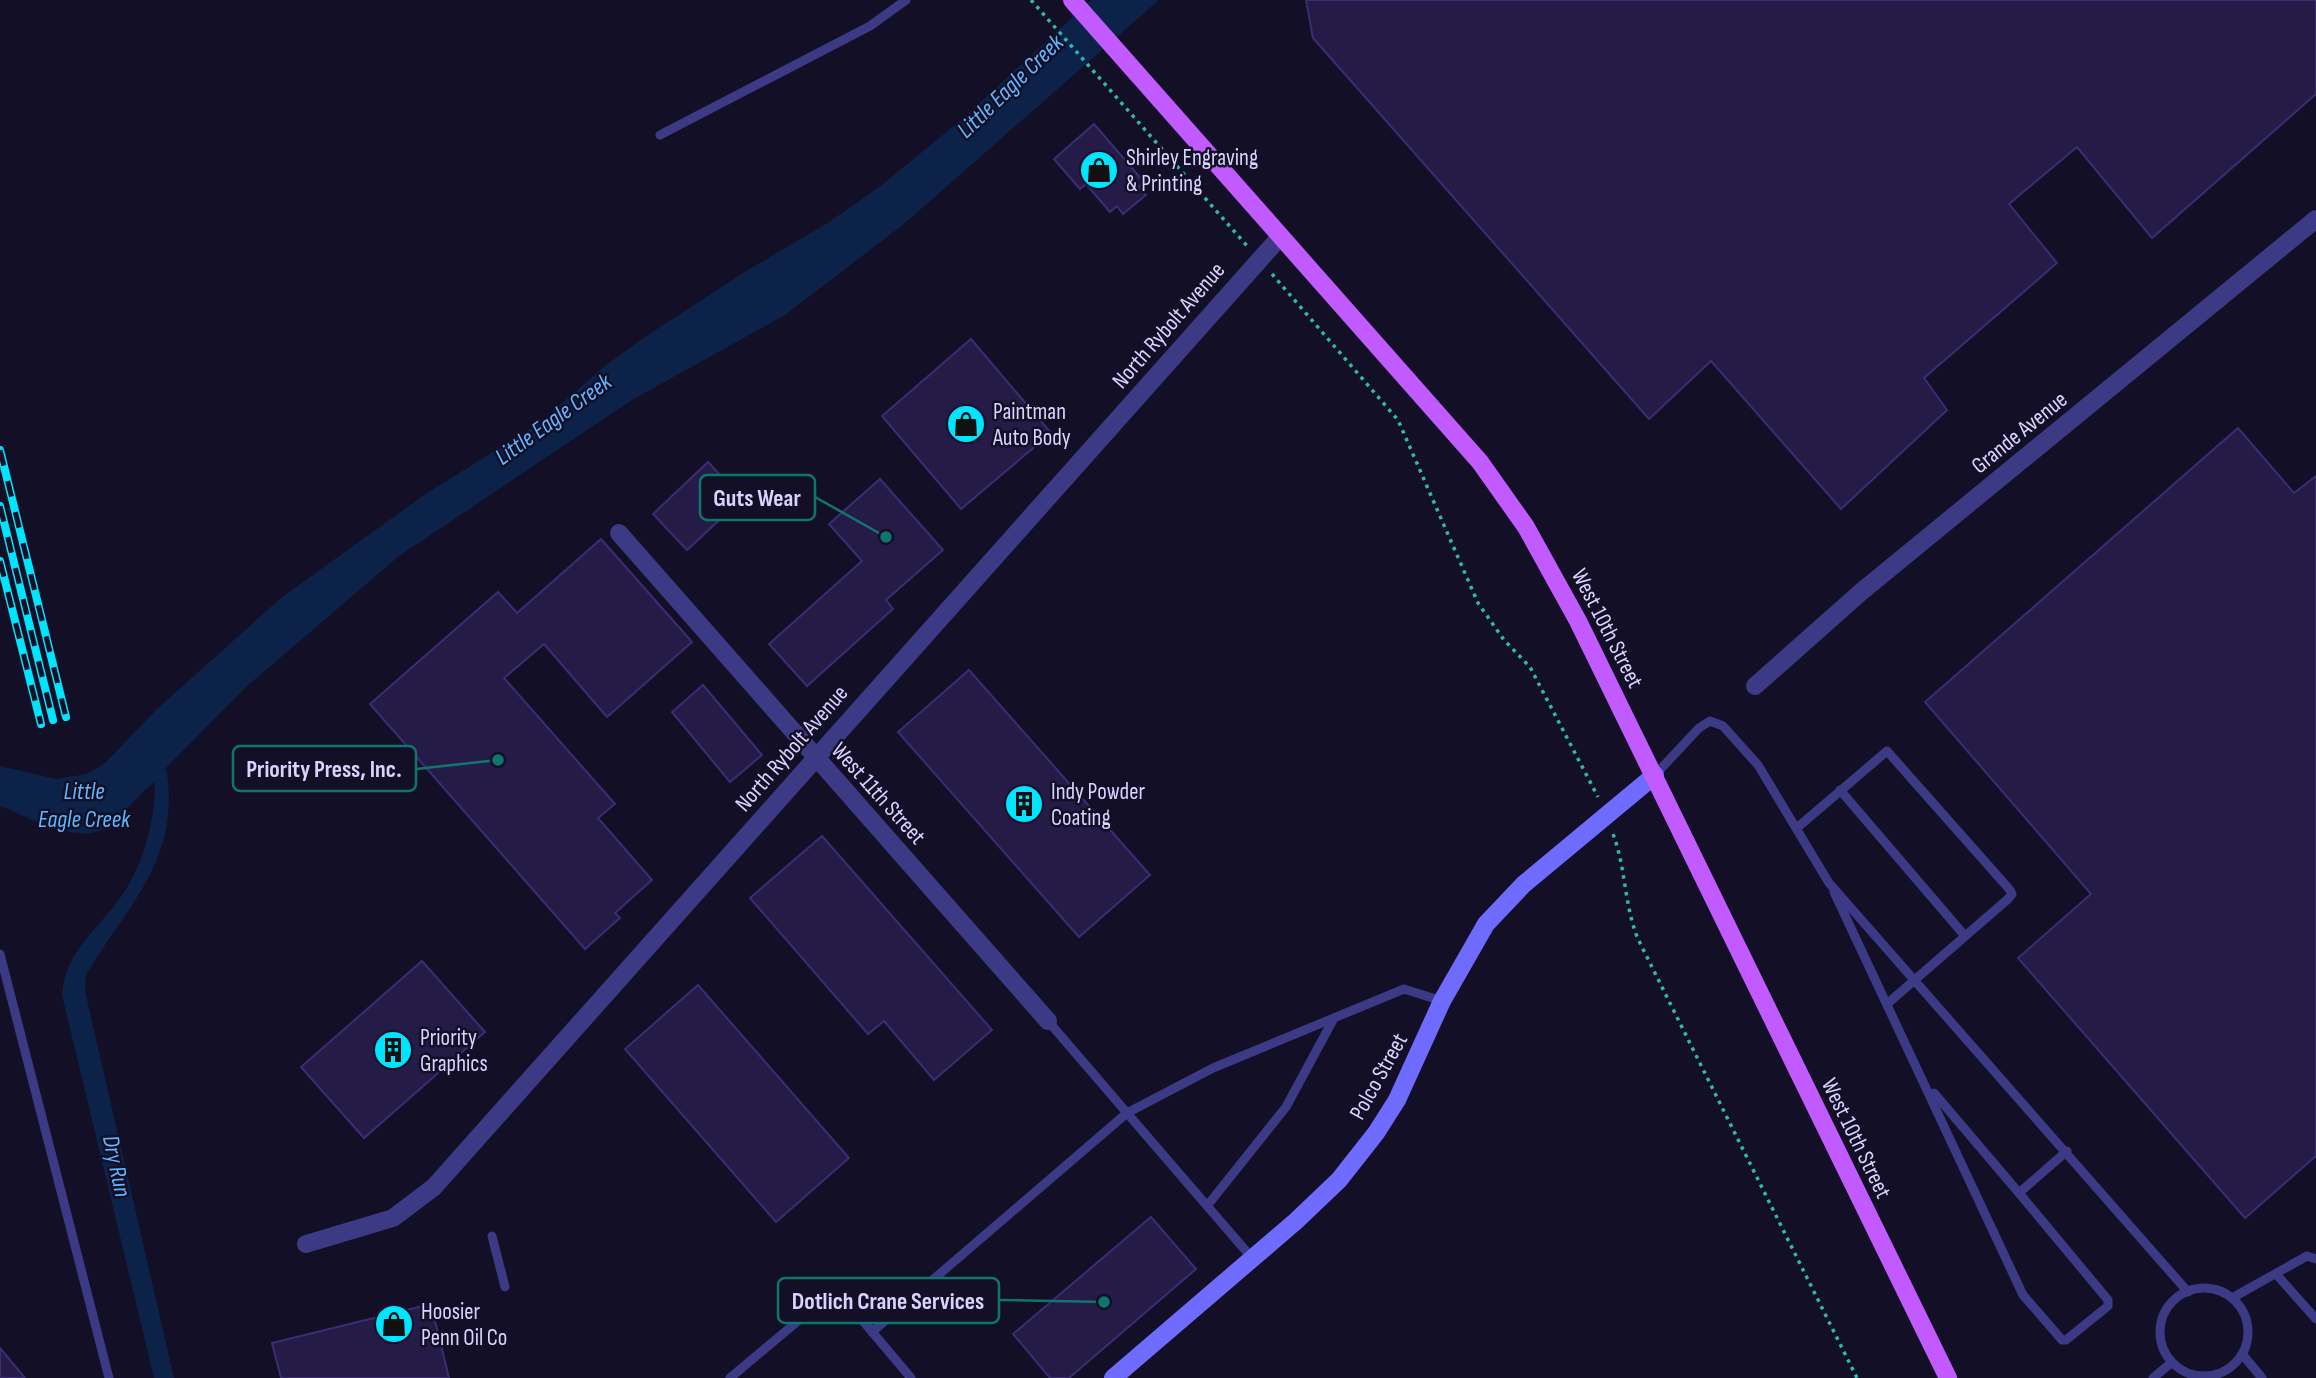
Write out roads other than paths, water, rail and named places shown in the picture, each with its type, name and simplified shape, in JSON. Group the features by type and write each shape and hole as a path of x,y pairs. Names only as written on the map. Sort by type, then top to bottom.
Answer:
{"main road":[{"name":"West 10th Street","path":"1072,0 1480,462 1526,527 1578,621 1655,775 1948,1378"}],"street":[{"name":"Grande Avenue","path":"1755,686 1861,593 2316,219"},
{"name":"North Rybolt Avenue","path":"306,1244 394,1218 434,1187 1280,237"},
{"name":"West 11th Street","path":"619,533 1048,1021"},
{"name":"Polco Street","path":"1114,1378 1311,1208 1358,1157 1407,1082 1442,1002 1475,941 1498,910 1524,884 1655,775"}],"lane":[{"path":"660,135 870,26 906,0"},
{"path":"1655,775 1710,721 1723,726 1758,765 1798,827 1829,883 2024,1295 2062,1340 2066,1340 2108,1306 2108,1300 1925,1083"},
{"path":"1798,827 1883,752 1892,752 2010,890 2012,894 2008,899 1887,1004"},
{"path":"1840,790 1965,936"},
{"path":"1829,883 2188,1292"},
{"path":"0,954 110,1378"},
{"path":"872,1332 1127,1113 1213,1068 1404,989 1442,1002"},
{"path":"1207,1206 1286,1107 1334,1018"},
{"path":"1048,1021 1252,1258"},
{"path":"2019,1193 2067,1151"},
{"path":"492,1236 505,1287"},
{"path":"2232,1298 2307,1256 2316,1259"},
{"path":"2276,1274 2316,1319"},
{"path":"2207,1288 2232,1298 2242,1309 2247,1323 2248,1337 2242,1354 2225,1372 2211,1376 2196,1376 2171,1363 2161,1339 2161,1326 2172,1303 2188,1292 2207,1288"},
{"path":"730,1378 836,1289 911,1378"},
{"path":"2242,1354 2262,1378"},
{"path":"2153,1378 2171,1363"}],"water":[{"name":"Little Eagle Creek","path":"1091,0 1159,0 904,224 785,315 632,400 399,556 246,687 166,768 169,800 166,828 159,854 148,879 86,975 85,991 174,1378 154,1378 62,995 70,963 119,900 140,861 151,823 155,782 112,824 100,831 71,832 41,824 0,806 0,766 56,779 87,774 104,764 157,709 282,597 427,493 539,423 606,365 648,335 743,273 829,222 883,184 961,120"}],"railway":[{"path":"0,450 66,717"},
{"path":"0,506 53,720"},
{"path":"0,561 41,724"}],"place":[{"name":"Shirley Engraving & Printing","path":"1099,170"},
{"name":"Paintman Auto Body","path":"966,424"},
{"name":"Guts Wear","path":"886,537"},
{"name":"Priority Press, Inc.","path":"498,760"},
{"name":"Indy Powder Coating","path":"1024,804"},
{"name":"Priority Graphics","path":"393,1050"},
{"name":"Dotlich Crane Services","path":"1104,1302"},
{"name":"Hoosier Penn Oil Co","path":"394,1324"}],"water label":[{"name":"Dry Run","path":"117,1166"}]}
